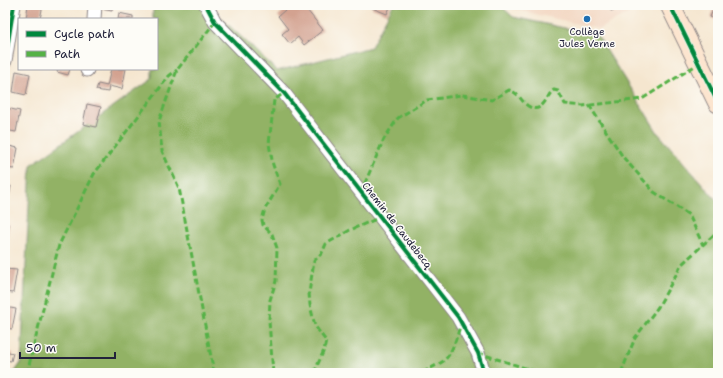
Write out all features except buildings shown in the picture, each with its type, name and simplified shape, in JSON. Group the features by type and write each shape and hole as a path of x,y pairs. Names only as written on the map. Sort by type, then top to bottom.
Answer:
{"street":[{"path":"5,61 14,5"},
{"path":"94,18 95,5"},
{"name":"Chemin de Caudebecq","path":"206,5 215,22 284,93 458,317 478,352 484,373"},
{"path":"670,5 718,102"}],"shaded area":[{"name":"Collège Jules Verne","path":"510,5 644,5 599,29 514,9"}],"green space":[{"path":"153,5 212,5 216,13 277,71 371,47 393,5 500,5 513,17 597,35 658,133 718,202 718,373 14,373 21,363 31,165 152,79 152,70 158,70 158,18 153,18"}],"marked path":[{"path":"214,373 179,188 162,151 159,121 177,70 215,22"},
{"path":"361,192 384,139 398,118 427,100 462,95 492,100 509,90 515,93 525,104 533,108 541,106 554,90 558,91 565,104 583,106 642,99 698,64"},
{"path":"27,373 59,245 94,174 169,76 177,70"},
{"path":"273,373 269,321 270,300 276,281 277,248 272,234 263,225 262,220 265,209 280,184 273,165 269,144 274,100 284,93"},
{"path":"589,105 623,157 654,192 689,215 703,245"},
{"path":"314,373 324,350 326,341 315,326 310,305 309,293 314,261 322,253 326,244 350,230 381,217"},
{"path":"621,373 635,338 658,307 682,264 718,231"},
{"path":"423,373 446,359 454,344 461,323"},
{"path":"478,353 541,373"}],"cycle path":[{"path":"5,61 14,5"},
{"path":"206,5 215,22 284,93 458,317 478,353 484,373"},
{"path":"670,5 718,103"}],"place":[{"name":"Collège Jules Verne","path":"587,19"}]}
